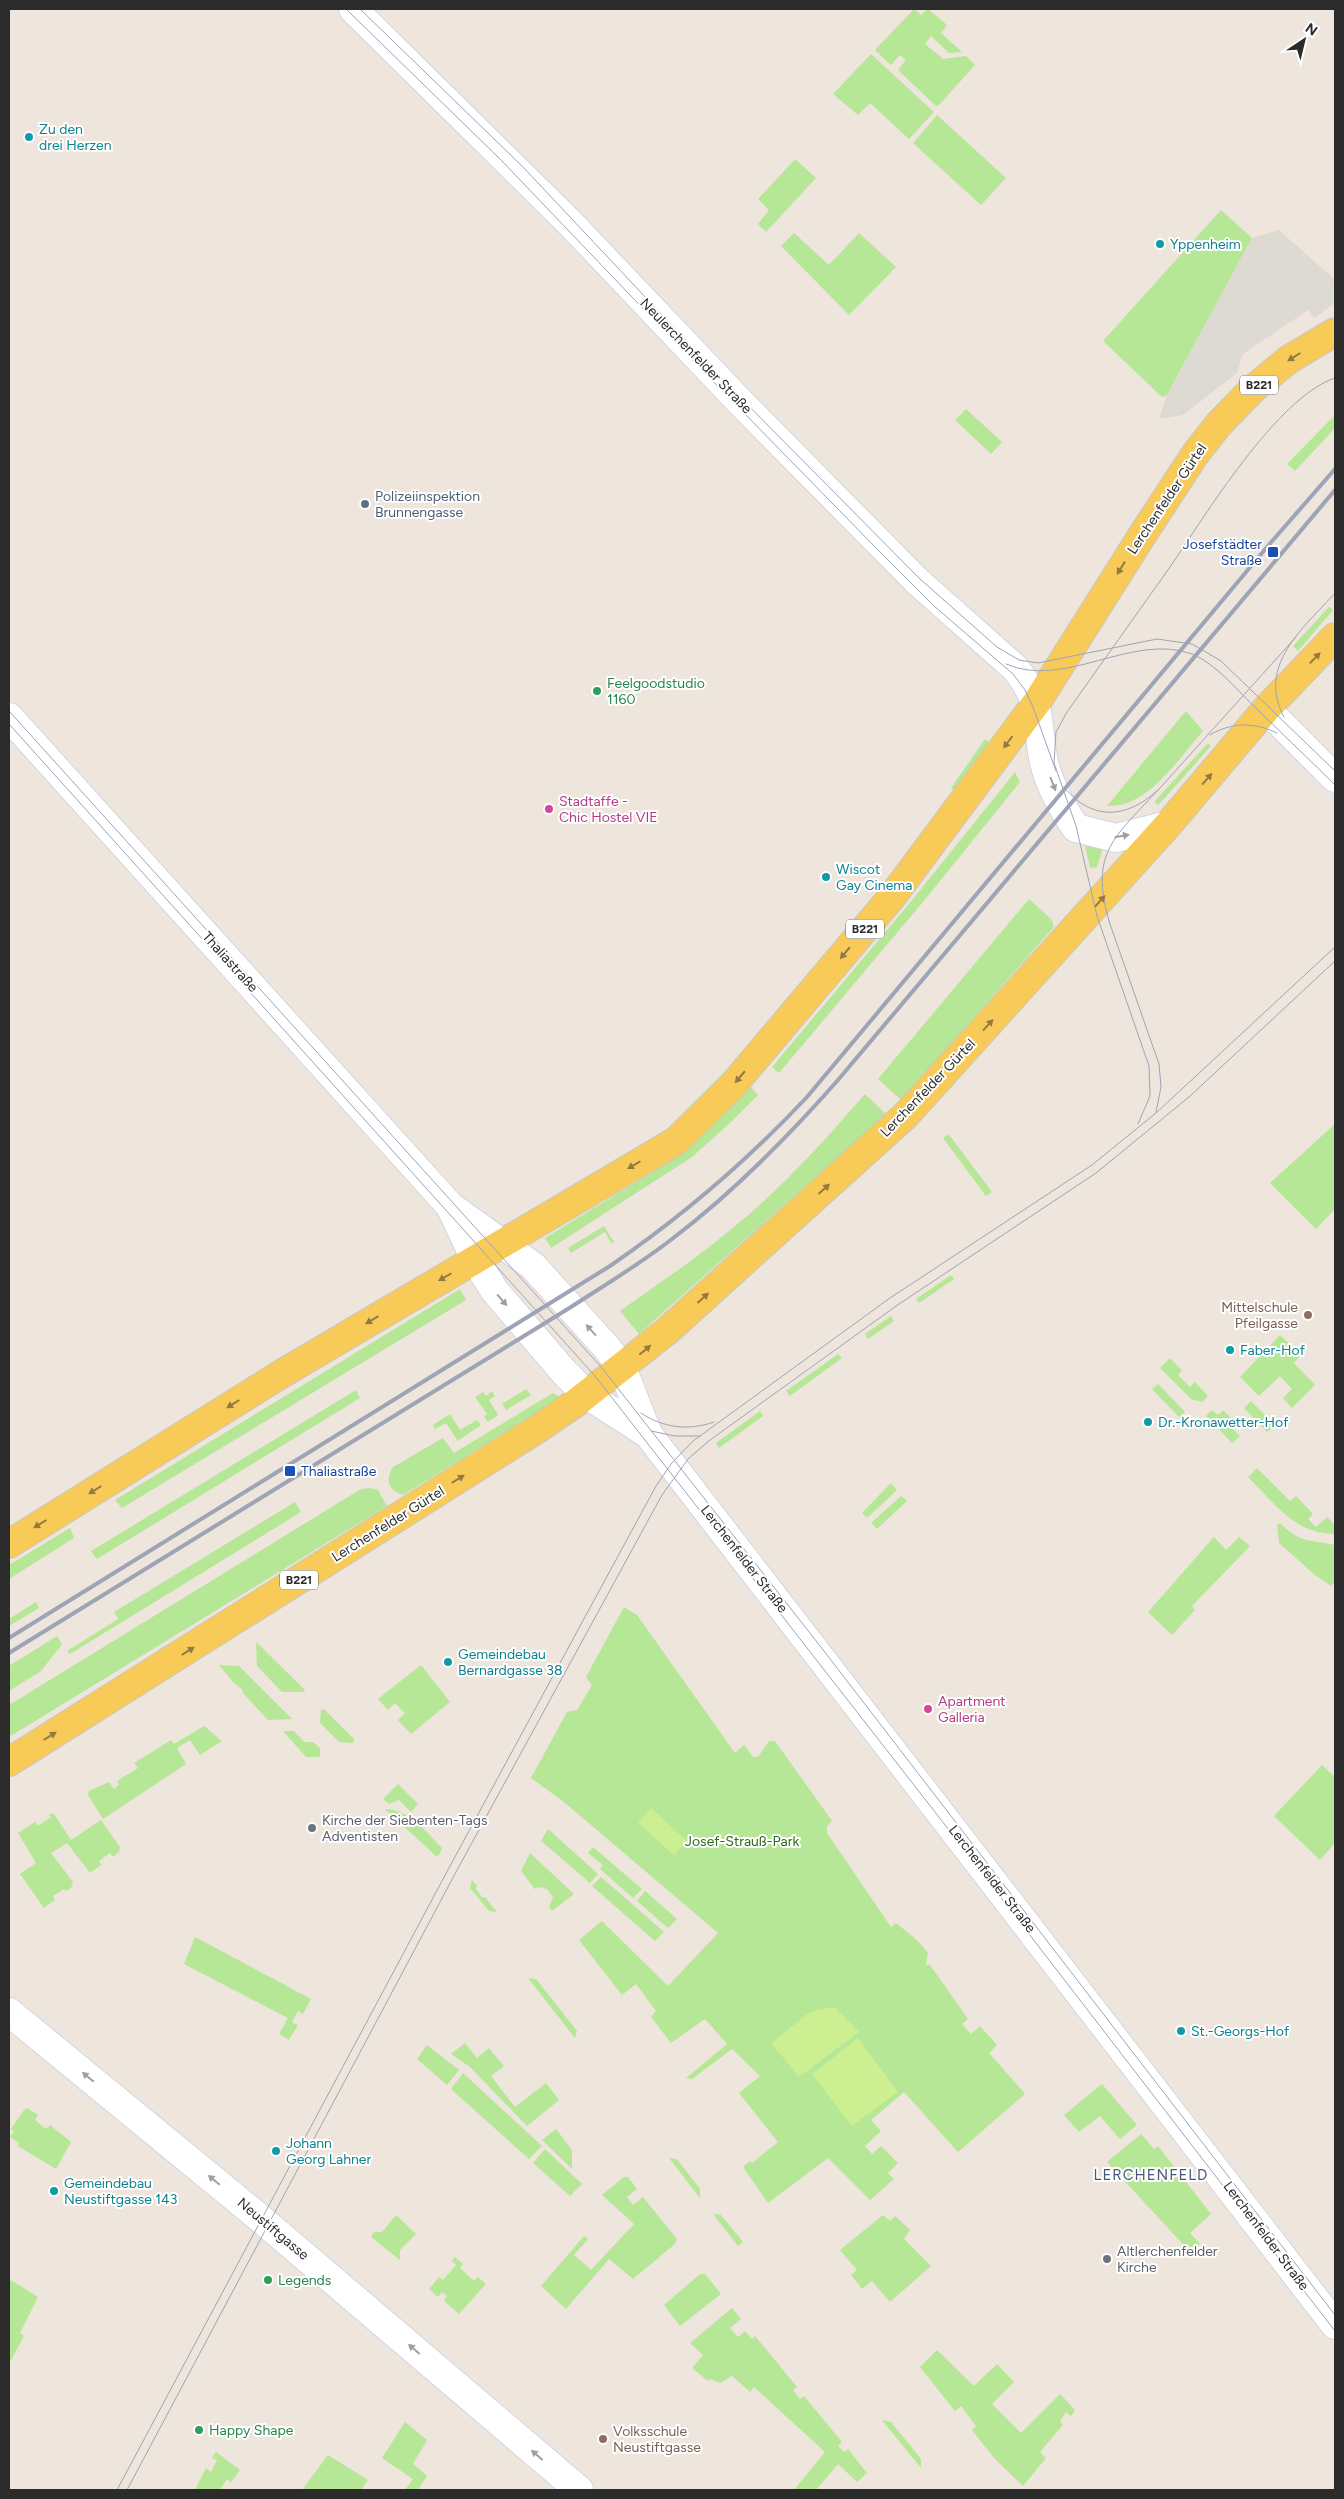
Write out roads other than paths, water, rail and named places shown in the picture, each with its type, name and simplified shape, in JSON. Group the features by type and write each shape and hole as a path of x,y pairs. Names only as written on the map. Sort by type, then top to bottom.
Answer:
{"main road":[{"name":"Neulerchenfelder Straße","path":"353,9 570,223 742,404 917,582 1015,668 1028,683 1037,702"},
{"name":"Lerchenfelder Gürtel","path":"9,1544 283,1373 676,1141 733,1085 891,898 1037,702 1142,534 1196,453 1219,424 1252,390 1288,360 1335,332"},
{"name":"Lerchenfelder Gürtel","path":"9,1762 244,1616 536,1430 622,1368 667,1331 906,1115 1168,825 1266,709 1335,637"},
{"path":"1037,702 1044,760 1060,803 1076,828 1116,838 1168,825"},
{"path":"1266,709 1335,778"},
{"name":"Thaliastraße","path":"9,717 450,1206"},
{"path":"450,1206 502,1242 536,1270 622,1368"},
{"path":"450,1206 475,1259 494,1290 568,1377 587,1394"},
{"name":"Lerchenfelder Straße","path":"622,1368 648,1434 1335,2325"},
{"name":"Lerchenfelder Straße","path":"587,1394 648,1434"},
{"name":"Neustiftgasse","path":"9,2012 262,2219 579,2490"}],"tram line":[{"path":"346,9 501,160 696,364 934,606 1013,674 1025,690 1033,707 1056,771"},
{"path":"360,9 523,167 727,384 919,578 997,647 1019,660 1038,663 1157,639 1192,644 1221,661 1335,771"},
{"path":"1138,1124 1150,1096 1149,1066 1097,916 1076,826 1054,763 1056,732 1067,712 1244,461 1290,408 1313,389 1335,378"},
{"path":"1284,717 1277,698 1276,681 1280,664 1287,649 1298,634 1335,593"},
{"path":"1064,787 1075,799 1087,807 1099,811 1111,812 1136,806 1160,788 1296,637"},
{"path":"1006,664 1028,670 1052,670 1146,650 1169,649 1192,654 1201,658 1225,677 1335,785"},
{"path":"9,711 602,1368 824,1651 1335,2315"},
{"path":"9,724 595,1376 935,1812 1335,2331"},
{"path":"1210,735 1226,728 1243,725 1252,725 1277,733"},
{"path":"1156,1112 1161,1087 1159,1064 1110,924 1104,899 1102,879 1104,862 1110,847 1130,820 1160,788"},
{"path":"117,2490 450,1866 656,1486 671,1464 693,1441 890,1298 1092,1165 1156,1113 1335,947"},
{"path":"127,2490 456,1872 662,1495 688,1459 710,1440 899,1304 1096,1173 1189,1097 1335,961"},
{"path":"641,1413 667,1425 686,1427 714,1422"},
{"path":"651,1431 675,1436 700,1436"}],"railway":[{"path":"9,1638 610,1266 689,1207 738,1165 807,1097 1267,547 1335,469"},
{"path":"9,1653 571,1307 648,1257 717,1202 799,1123 838,1080 1335,490"}],"place":[{"name":"Zu den drei Herzen","path":"29,137"},
{"name":"Yppenheim","path":"1160,244"},
{"name":"Polizeiinspektion Brunnengasse","path":"365,504"},
{"name":"Josefstädter Straße","path":"1273,552"},
{"name":"Feelgoodstudio 1160","path":"597,691"},
{"name":"Stadtaffe - Chic Hostel VIE","path":"549,809"},
{"name":"Wiscot Gay Cinema","path":"826,877"},
{"name":"Mittelschule Pfeilgasse","path":"1308,1315"},
{"name":"Faber-Hof","path":"1230,1350"},
{"name":"Dr.-Kronawetter-Hof","path":"1148,1422"},
{"name":"Thaliastraße","path":"290,1471"},
{"name":"Gemeindebau Bernardgasse 38","path":"448,1662"},
{"name":"Apartment Galleria","path":"928,1709"},
{"name":"Kirche der Siebenten-Tags Adventisten","path":"312,1828"},
{"name":"St.-Georgs-Hof","path":"1181,2031"},
{"name":"Johann Georg Lahner","path":"276,2151"},
{"name":"Gemeindebau Neustiftgasse 143","path":"54,2191"},
{"name":"Altlerchenfelder Kirche","path":"1107,2259"},
{"name":"Legends","path":"268,2280"},
{"name":"Happy Shape","path":"199,2430"},
{"name":"Volksschule Neustiftgasse","path":"603,2439"}],"district":[{"name":"LERCHENFELD","path":"1151,2175"}],"park label":[{"name":"Josef-Strauß-Park","path":"742,1841"}]}
